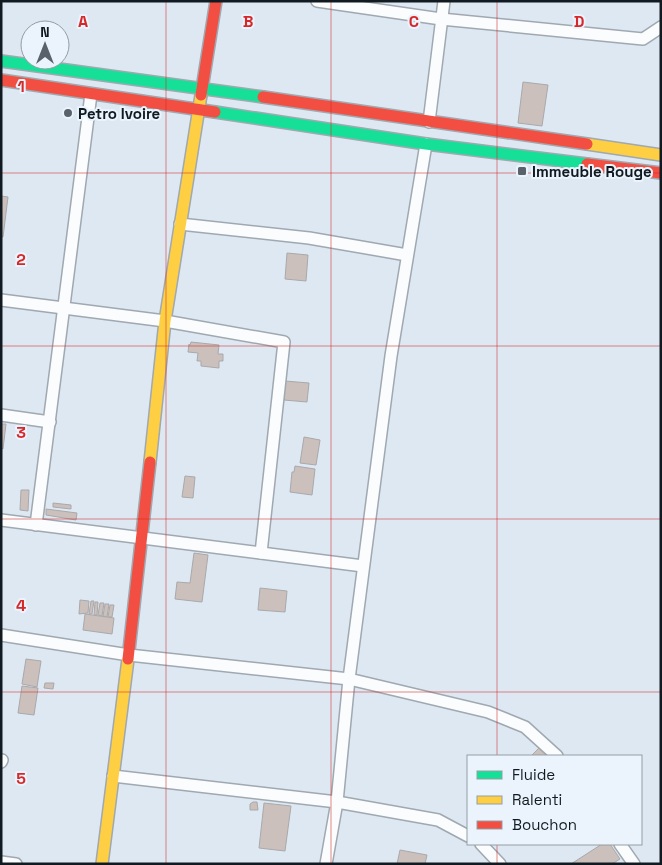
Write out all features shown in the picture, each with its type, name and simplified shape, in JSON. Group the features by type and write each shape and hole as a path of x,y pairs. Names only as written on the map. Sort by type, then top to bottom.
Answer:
{"main road":[{"path":"102,864 129,655 165,321 216,1"},
{"path":"1,61 661,154"},
{"path":"1,80 426,144 661,173"}],"street":[{"path":"317,1 441,19 643,39 661,28"},
{"path":"429,122 444,1"},
{"path":"36,525 91,94"},
{"path":"326,864 337,802 349,679 390,356 426,144"},
{"path":"180,224 309,238 407,254"},
{"path":"1,300 63,310 165,321 284,342 261,552"},
{"path":"1,415 50,422"},
{"path":"1,520 363,566"},
{"path":"1,635 129,655 349,679 488,712 525,728 556,755"},
{"path":"114,776 337,802 438,820 467,835"},
{"path":"482,845 500,864"},
{"path":"621,845 634,864"},
{"path":"1,862 16,864"}],"building":[{"path":"523,82 548,85 542,126 518,123"},
{"path":"1,196 8,197 3,237 1,237"},
{"path":"287,253 308,255 306,281 285,279"},
{"path":"191,342 219,345 218,354 223,354 223,361 219,361 219,368 201,366 201,361 197,361 198,353 188,352"},
{"path":"285,381 309,383 307,402 284,400"},
{"path":"1,424 6,424 3,449 1,448"},
{"path":"304,437 320,440 316,465 300,463"},
{"path":"295,466 315,469 312,495 290,492 292,472 294,472"},
{"path":"185,476 195,477 193,498 182,497"},
{"path":"21,490 29,490 28,511 20,510"},
{"path":"53,503 71,505 71,509 53,507"},
{"path":"46,509 77,513 76,520 46,515"},
{"path":"194,553 208,555 202,602 175,599 177,582 190,583"},
{"path":"260,588 287,591 285,612 258,610"},
{"path":"80,600 89,601 88,613 79,614"},
{"path":"91,601 94,601 92,614 89,614"},
{"path":"95,602 98,602 97,615 94,615"},
{"path":"100,603 104,603 102,616 98,615"},
{"path":"105,604 109,604 107,617 103,616"},
{"path":"110,605 114,605 112,617 108,617"},
{"path":"85,614 114,618 112,634 83,630"},
{"path":"26,659 41,661 37,687 22,684"},
{"path":"45,683 54,683 53,689 44,688"},
{"path":"22,686 38,688 34,715 18,713"},
{"path":"539,748 546,755 532,755"},
{"path":"257,802 258,810 250,810 250,804"},
{"path":"264,803 291,806 285,851 259,848"},
{"path":"600,845 611,845 620,859 612,864 571,864"},
{"path":"400,850 427,855 425,864 397,864"}],"traffic: fast":[{"path":"1,61 263,97"},
{"path":"215,112 426,144 587,164"}],"traffic: slow":[{"path":"150,462 165,321 201,95"},
{"path":"587,144 661,155"},
{"path":"102,864 128,659"}],"traffic: jam":[{"path":"201,95 216,1"},
{"path":"1,80 215,112"},
{"path":"263,97 587,144"},
{"path":"587,164 661,173"},
{"path":"128,659 150,462"}],"place":[{"name":"Petro Ivoire","path":"68,113"},
{"name":"Immeuble Rouge","path":"522,171"}]}
